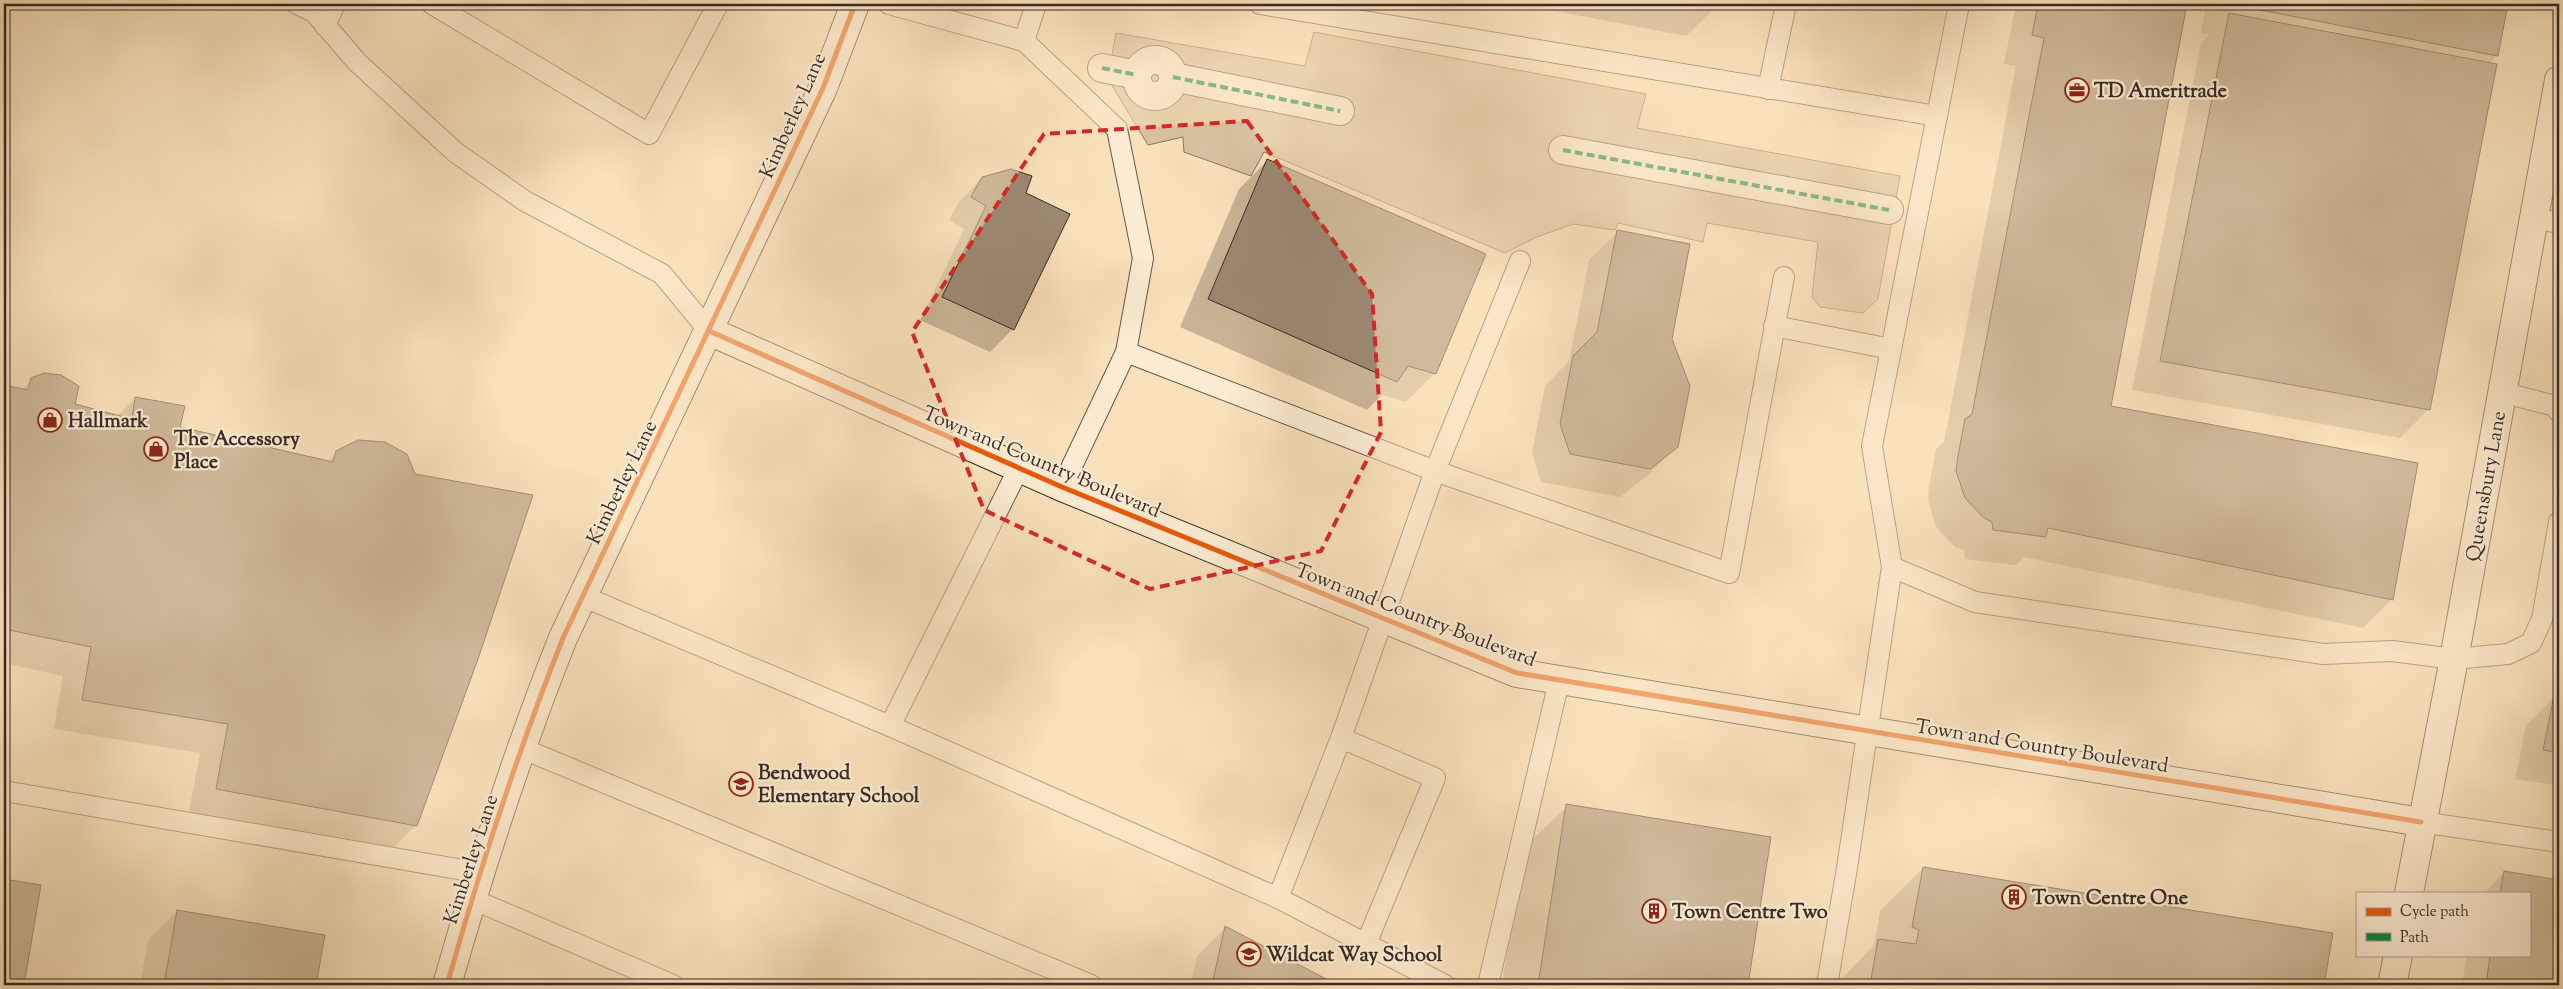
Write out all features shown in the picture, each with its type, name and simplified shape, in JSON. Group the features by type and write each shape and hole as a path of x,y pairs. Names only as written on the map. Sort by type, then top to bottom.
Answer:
{"street":[{"name":"Kimberley Lane","path":"447,985 472,899 521,748 562,638 710,331 823,88 855,4"},
{"path":"1102,68 1137,75 1139,87 1143,92 1154,97 1166,93 1174,77 1340,111"},
{"name":"Queensbury Lane","path":"2409,892 2421,822 2454,659 2501,392 2546,220 2559,80"},
{"path":"1563,150 1889,210"},
{"name":"Town and Country Boulevard","path":"710,331 1062,487 1383,620 1517,673 2421,822"},
{"path":"2392,985 2398,956"}],"lane":[{"path":"297,4 314,12 357,62 455,152 525,201 662,274 710,331"},
{"path":"326,26 335,4"},
{"path":"432,4 649,134 718,4"},
{"path":"889,4 1024,41 1117,129 1143,258 1126,352 1062,487"},
{"path":"1024,41 1036,4"},
{"path":"1260,4 1937,116"},
{"path":"1768,89 1786,4"},
{"path":"1827,985 1892,567 1872,446 1959,4"},
{"path":"1278,898 1341,738 1435,471 1520,261"},
{"path":"1126,352 1435,471 1729,573 1784,278"},
{"path":"1774,326 1890,349"},
{"path":"2501,392 2555,406 2559,412"},
{"path":"890,726 1019,468"},
{"path":"1892,567 1975,602 2322,654 2392,651 2454,659 2508,654 2531,643 2542,619 2559,522"},
{"path":"582,596 890,726 1278,898 1445,985"},
{"path":"1488,985 1558,681"},
{"path":"1341,738 1435,778 1366,944"},
{"path":"521,748 1091,985"},
{"path":"4,791 481,873"},
{"name":"Town and Country Boulevard","path":"2421,822 2559,842"},
{"path":"472,899 672,985"}],"highlighted area":[{"path":"1247,121 1372,294 1381,432 1321,551 1150,589 984,510 912,332 1044,134"}],"shaded area":[{"path":"1314,32 1646,94 1637,128 1900,176 1878,299 1863,313 1820,307 1812,297 1818,242 1707,223 1703,242 1618,223 1615,230 1573,224 1537,237 1505,253 1264,152 1251,176 1184,152 1183,137 1148,145 1108,79 1116,33 1305,66"}],"building":[{"path":"2038,4 2187,4 2111,406 2418,463 2393,600 2048,528 2046,537 1993,530 1992,522 1984,518 1965,498 1956,471 1958,456 1965,419 1972,414 2044,38 2032,35"},
{"path":"2229,4 2508,4 2498,56"},
{"path":"2229,13 2497,64 2430,410 2160,361"},
{"path":"1267,159 1486,254 1436,374 1408,366 1397,382 1208,299"},
{"path":"1011,169 1032,176 1026,193 1070,214 1014,330 942,297 986,206 971,197 982,177"},
{"path":"1617,230 1690,244 1672,339 1690,386 1678,447 1650,469 1570,454 1560,424 1573,356 1597,332"},
{"path":"44,373 61,375 79,386 75,404 132,419 135,397 185,406 180,427 333,462 336,451 358,440 385,442 407,454 415,474 533,495 478,659 417,826 216,789 228,724 82,700 91,647 4,629 4,385 28,390 31,378"},
{"path":"2554,696 2559,696 2559,753 2543,750"},
{"name":"Town Centre Two","path":"1566,804 1771,837 1748,985 1538,985"},
{"name":"Town Centre One","path":"1923,867 2333,933 2324,985 1870,985 1878,939 1916,944 1919,930 1912,927"},
{"path":"2504,871 2559,880 2559,985 2486,985 2490,956 2530,956 2530,892 2500,892"},
{"path":"4,879 41,885 24,985 4,985"},
{"path":"177,910 325,935 316,985 164,985"},
{"name":"Wildcat Way School","path":"1225,926 1332,982 1335,985 1212,985"}],"marked path":[{"path":"1102,68 1137,75"},
{"path":"1173,77 1340,111"},
{"path":"1563,150 1889,210"}],"cycle path":[{"path":"447,985 500,810 563,638 823,88 855,4"},
{"path":"709,331 1062,487 1517,673 2421,822"}],"place":[{"name":"TD Ameritrade","path":"2077,90"},
{"name":"Hallmark","path":"50,420"},
{"name":"The Accessory Place","path":"156,449"},
{"name":"Bendwood Elementary School","path":"741,784"},
{"name":"Town Centre One","path":"2014,897"},
{"name":"Town Centre Two","path":"1654,911"},
{"name":"Wildcat Way School","path":"1249,954"}]}
